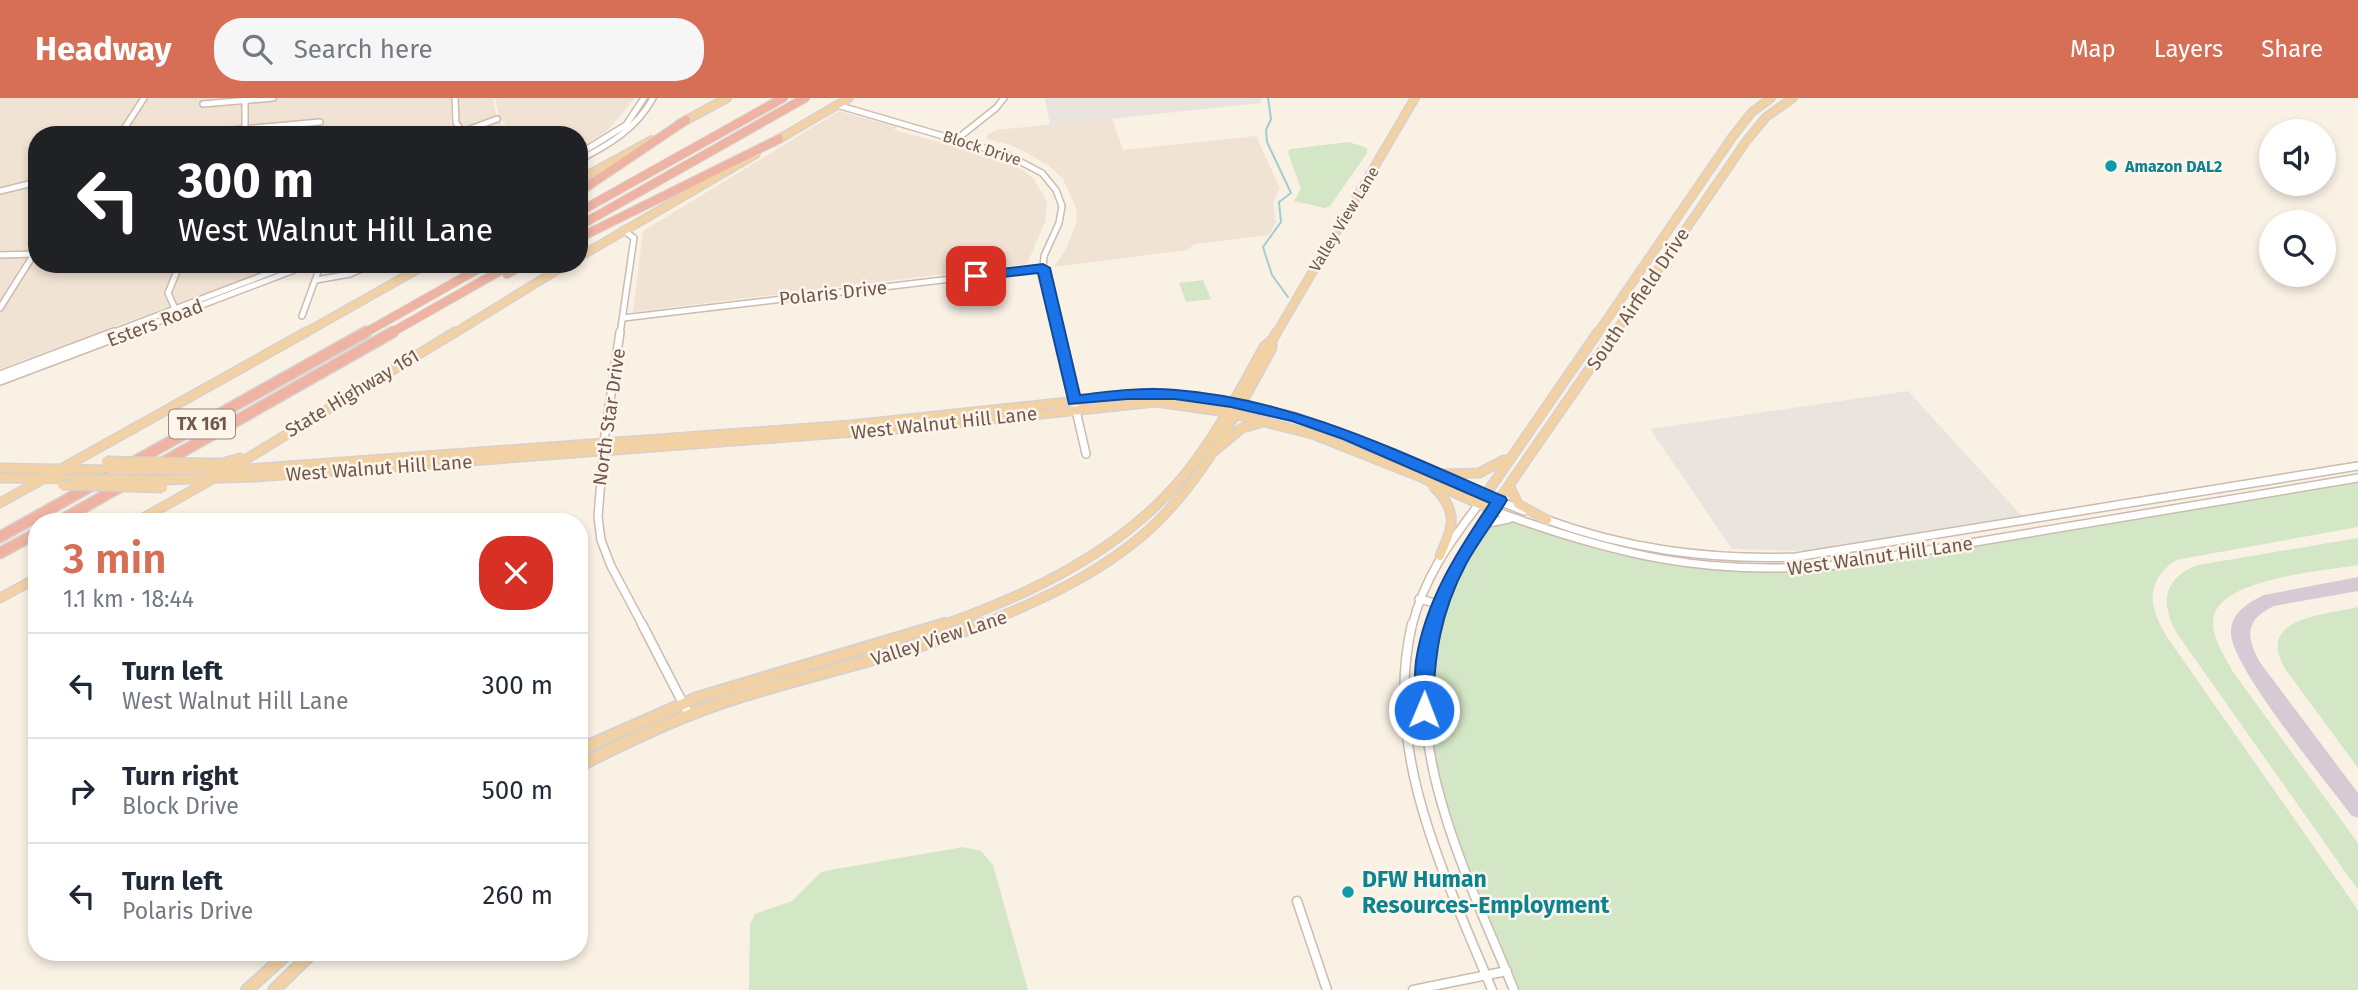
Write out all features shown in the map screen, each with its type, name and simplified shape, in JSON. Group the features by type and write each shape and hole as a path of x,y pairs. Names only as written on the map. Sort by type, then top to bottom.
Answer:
{"highway":[{"path":"588,207 783,98"},
{"path":"588,221 805,98"},
{"path":"588,186 686,120"},
{"path":"588,233 779,139"},
{"path":"401,312 460,273"},
{"name":"TX 161","path":"42,513 471,273"},
{"name":"TX 161","path":"74,513 496,273"},
{"path":"414,320 508,273"},
{"name":"TX 161","path":"1,536 28,521"},
{"path":"0,553 28,538"}],"main road":[{"path":"588,175 727,98"},
{"path":"588,251 849,98"},
{"name":"Valley View Lane","path":"588,746 714,692 956,623 1009,602 1081,564 1156,506 1183,478 1218,426 1415,98"},
{"name":"South Airfield Drive","path":"1479,504 1720,153 1752,113 1771,98"},
{"name":"South Airfield Drive","path":"1492,510 1735,157 1766,117 1793,98"},
{"path":"1720,153 1735,157"},
{"path":"3,501 411,273"},
{"name":"State Highway 161","path":"154,513 551,273"},
{"name":"Valley View Lane","path":"588,761 639,735 752,693 962,634 1022,609 1066,586 1139,538 1184,490 1236,415 1272,348 1272,340"},
{"path":"1210,399 1224,397 1239,390"},
{"name":"West Walnut Hill Lane","path":"0,478 212,480 348,466 856,428 1075,405 1153,393 1231,402 1324,427 1499,500"},
{"name":"West Walnut Hill Lane","path":"1075,405 1156,402 1226,412 1269,422 1312,435 1492,510"},
{"path":"1182,405 1210,415 1218,426"},
{"path":"1210,453 1220,449 1239,428 1269,422"},
{"path":"109,442 101,454 106,461 222,463 250,455"},
{"path":"266,446 256,460 259,465 267,467"},
{"path":"1435,473 1479,473 1497,466 1511,455"},
{"name":"West Walnut Hill Lane","path":"0,468 228,470 348,466"},
{"path":"1418,477 1441,492 1452,512 1453,527 1440,556"},
{"path":"3,501 17,489 19,482 15,478"},
{"path":"20,493 62,485 163,488 170,492 170,497 162,509"},
{"path":"1510,487 1514,499 1521,507 1547,520"},
{"path":"0,598 28,583"},
{"path":"247,990 279,961"},
{"path":"274,990 304,961"}],"street":[{"path":"126,126 145,98"},
{"path":"203,104 273,98"},
{"path":"455,98 454,116 460,126"},
{"path":"588,149 614,134 630,120 644,98"},
{"path":"588,155 614,140 638,120 653,98"},
{"path":"957,139 996,108 1004,98"},
{"path":"245,99 245,126"},
{"name":"Block Drive","path":"837,105 957,139 1025,162 1042,173 1056,190 1062,206 1044,256 1043,268 1086,454"},
{"path":"479,126 497,119"},
{"path":"630,120 638,120"},
{"path":"290,126 320,122"},
{"path":"0,191 28,184"},
{"name":"North Star Drive","path":"623,230 634,238 603,447 598,499 601,540 611,566 689,715"},
{"path":"0,256 28,254"},
{"path":"0,308 28,264"},
{"name":"Polaris Drive","path":"623,318 1043,268"},
{"path":"176,273 168,293 176,312"},
{"name":"Esters Road","path":"176,312 271,273"},
{"name":"Esters Road","path":"0,381 176,312 286,273"},
{"path":"302,316 318,273"},
{"path":"316,280 352,273"},
{"name":"Esters Road","path":"0,375 73,351"},
{"name":"West Walnut Hill Lane","path":"1499,500 1547,520 1615,540 1709,557 1757,559 1832,553 2357,467"},
{"name":"West Walnut Hill Lane","path":"1492,510 1567,538 1623,554 1704,568 1761,570 1838,565 2358,478"},
{"path":"1479,504 1440,556 1419,599 1404,676 1403,702 1408,755 1423,815 1492,990"},
{"path":"1492,510 1453,573 1439,604 1429,635 1423,686 1429,757 1449,824 1514,990"},
{"path":"1483,525 1505,519 1519,520"},
{"path":"1975,529 1986,541"},
{"path":"1757,559 1761,570"},
{"path":"1419,599 1439,604"},
{"path":"1297,901 1327,990"},
{"path":"1413,990 1507,971"}],"shaded area":[{"path":"0,98 451,98 451,126 28,126 28,273 259,273 0,369"},
{"path":"455,98 493,98 497,119 503,126 460,126 454,116"},
{"path":"495,98 635,98 608,130 588,143 588,126 506,126 499,117"},
{"path":"1045,98 1260,98 1262,103 1050,125"},
{"path":"839,111 897,127 894,130 969,150 1021,169 1034,179 1047,202 1045,222 1027,264 633,312 643,231"},
{"path":"1112,118 1123,150 1256,136 1280,188 1273,203 1276,222 1269,235 1195,244 1187,250 1054,267 1066,249 1077,221 1076,208 1063,179 1049,166 1027,153 1011,145 987,139 987,135 996,130"},
{"path":"1908,391 2022,516 1812,551 1732,549 1650,429"}],"green space":[{"path":"1349,142 1367,148 1367,153 1330,206 1325,208 1294,201 1301,189 1288,152 1290,149"},
{"path":"1203,280 1211,299 1186,302 1179,283"},
{"path":"2358,481 2358,527 2176,560 2159,577 2153,596 2156,615 2167,637 2358,910 2358,990 1520,990 1457,835 1441,781 1431,726 1429,672 1438,618 1465,559 1479,537 1492,526 1508,521 1517,523 1600,551 1641,560 1705,569 1769,572 1866,563"},
{"path":"2358,538 2358,565 2298,574 2250,586 2231,595 2218,607 2213,622 2217,642 2233,672 2358,843 2358,890 2178,635 2168,613 2167,603 2171,585 2177,577 2198,565"},
{"path":"2358,607 2358,768 2286,670 2278,653 2279,639 2285,629 2297,622"},
{"path":"963,847 981,851 993,865 1028,990 749,990 750,924 755,914 792,901 821,872"}],"waterway":[{"path":"1268,98 1271,119 1266,130 1267,142 1291,193 1279,202 1281,222 1263,247 1272,275 1288,297"}],"taxiway":[{"path":"2358,584 2270,600 2250,612 2241,627 2243,645 2252,666 2358,809"}],"place":[{"name":"Amazon DAL2","path":"2111,166"},
{"name":"DFW Human Resources-Employment","path":"1348,892"}],"route":[{"path":"976,276 1043,268 1074,400 1127,394 1175,394 1231,402 1296,417 1499,500 1459,562 1436,611 1425,661 1424,710"}]}
